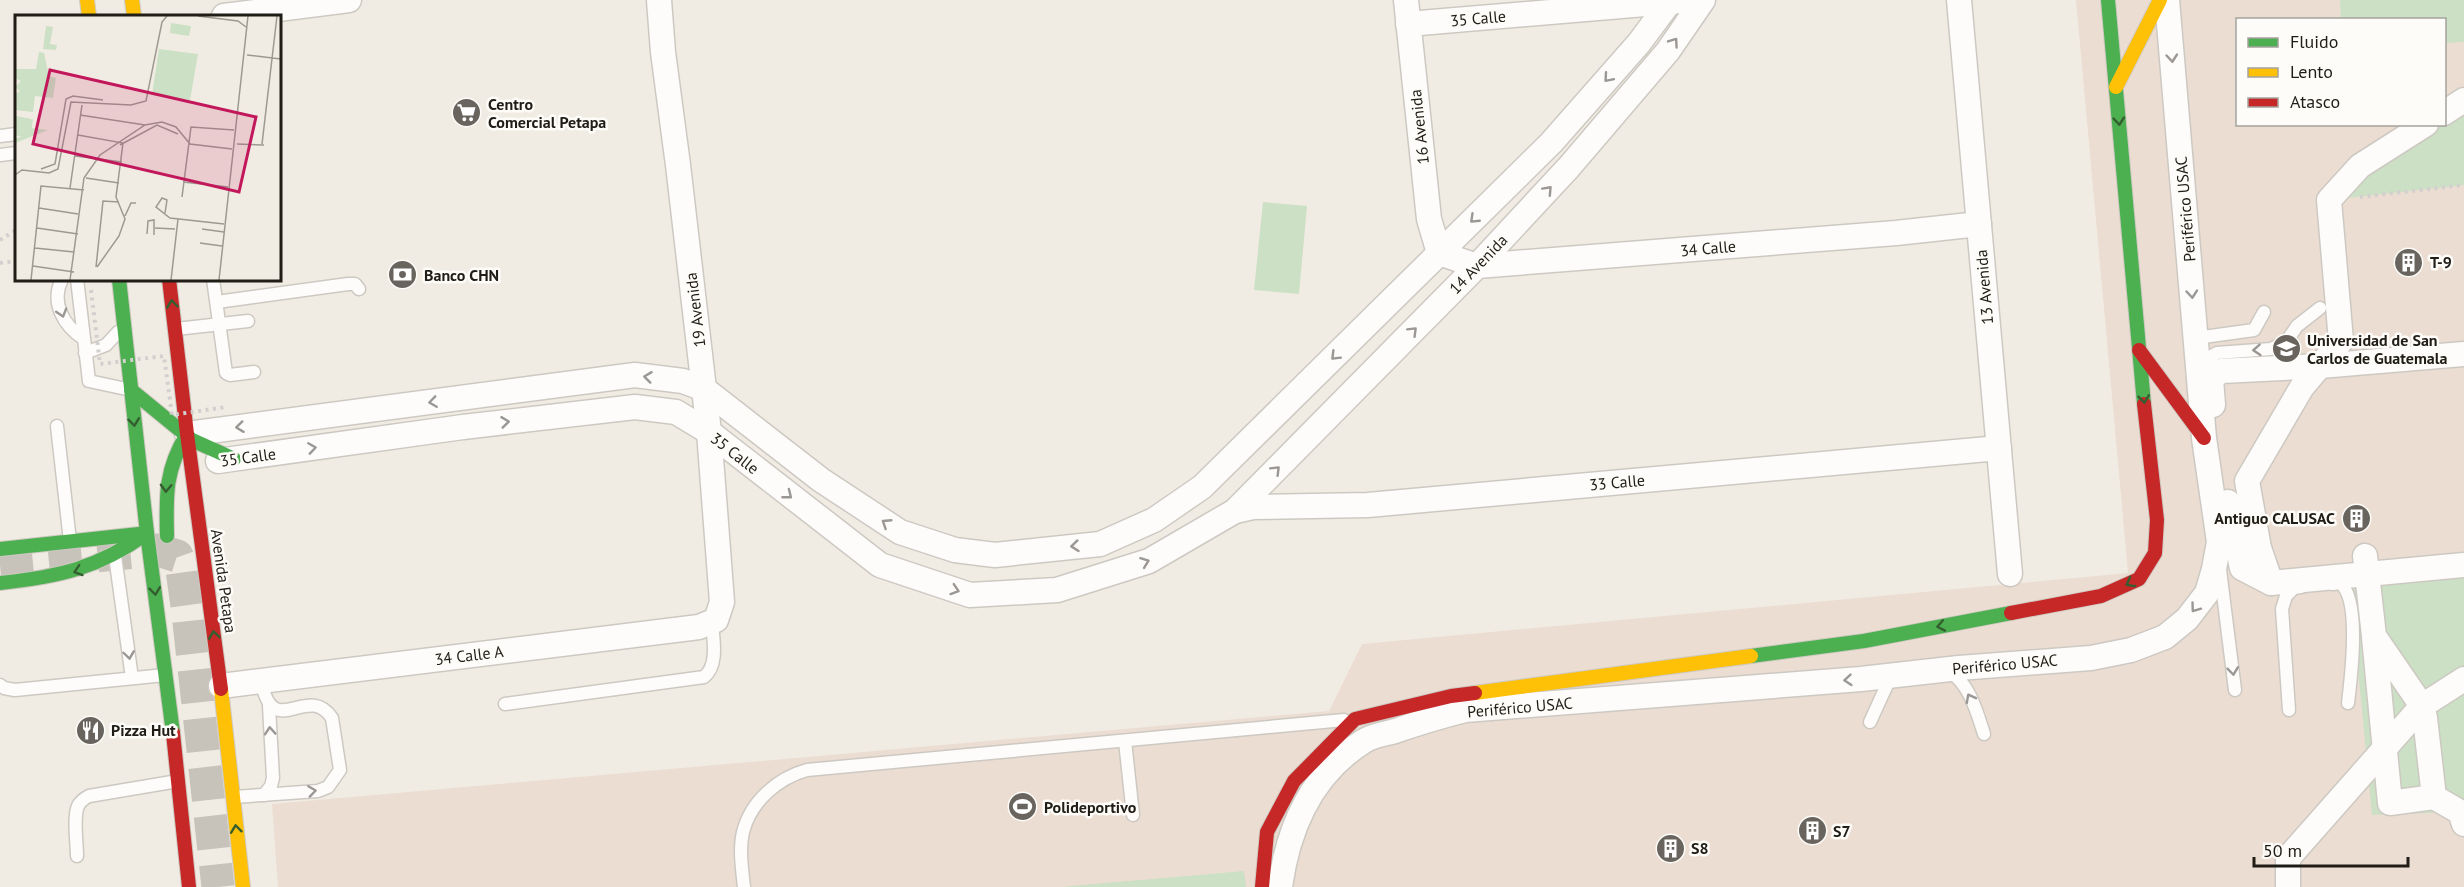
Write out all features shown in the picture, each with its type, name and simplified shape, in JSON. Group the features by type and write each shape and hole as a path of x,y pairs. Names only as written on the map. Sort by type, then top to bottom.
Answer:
{"street":[{"path":"87,0 89,15"},
{"path":"132,0 134,15"},
{"path":"232,15 349,0"},
{"name":"19 Avenida","path":"659,0 663,52 709,432 722,602 714,621"},
{"name":"16 Avenida","path":"1406,0 1429,219 1439,253"},
{"name":"14 Avenida","path":"1235,511 1478,266 1577,158 1668,51 1703,0"},
{"name":"13 Avenida","path":"1959,0 2010,574"},
{"name":"Periférico USAC","path":"1354,719 1451,696 1864,641 2101,596 2139,579 2155,553 2157,520 2138,349 2108,0"},
{"path":"2116,87 2147,30 2160,0"},
{"name":"Periférico USAC","path":"1280,887 1285,853 1303,805 1344,756 1366,739 1466,710 2091,658 2131,650 2165,637 2187,619 2206,593 2214,569 2219,542 2204,438 2167,0"},
{"name":"35 Calle","path":"1408,24 1678,1"},
{"name":"14 Avenida","path":"1202,487 1551,143 1678,1"},
{"path":"2446,112 2464,100"},
{"path":"2271,583 2259,548 2247,481 2302,387 2341,341 2329,200 2360,166 2423,126"},
{"name":"34 Calle","path":"1439,253 1478,266 1896,233 1979,224"},
{"path":"119,280 147,532 179,781 189,887"},
{"name":"Avenida Petapa","path":"169,280 221,686 243,887"},
{"path":"2138,349 2204,438"},
{"path":"2464,354 2320,366 2221,371 2211,379 2224,483 2242,567 2271,583 2366,565 2464,565"},
{"path":"163,375 173,369 179,360"},
{"path":"128,364 144,376"},
{"name":"35 Calle","path":"187,434 635,375 683,381 704,389 821,480 900,532 955,550 995,555 1100,544 1154,520 1202,487"},
{"path":"131,390 151,408 216,454 234,459"},
{"name":"35 Calle","path":"192,465 464,427 635,407 676,412 709,432 880,565 970,595 1057,590 1149,561 1235,511"},
{"path":"168,553 165,482 177,449 187,434"},
{"name":"33 Calle","path":"1235,511 1253,507 1368,505 1999,448"},
{"path":"0,549 147,532"},
{"path":"0,583 56,577 81,571 126,550 147,532"},
{"path":"2366,565 2390,803 2434,797 2463,816"},
{"name":"34 Calle A","path":"221,686 699,627 714,621"},
{"path":"2374,636 2422,706 2434,797"},
{"path":"2288,887 2288,858 2422,706 2464,679"},
{"path":"1262,887 1267,832 1294,781 1354,719"}],"lane":[{"path":"0,136 15,134"},
{"path":"0,155 15,153"},
{"path":"62,280 58,294 60,312 70,330 84,339"},
{"path":"77,280 89,381 131,390"},
{"path":"213,280 227,374 254,372"},
{"path":"217,302 348,284 355,284 359,290"},
{"path":"2199,372 2204,363 2217,353 2271,349 2286,342 2296,326 2320,308"},
{"path":"2196,338 2254,330 2264,312"},
{"path":"85,353 98,350 113,340 123,320"},
{"path":"175,330 248,321"},
{"path":"57,426 71,542"},
{"path":"2217,551 2235,690"},
{"path":"115,555 132,678"},
{"path":"2289,710 2282,609 2286,596 2294,588 2340,583 2347,590 2354,647 2348,703"},
{"path":"505,704 704,677 708,674 713,661 714,621"},
{"path":"1946,669 1960,680 1976,709 1984,734"},
{"path":"0,685 15,690 165,675"},
{"path":"1870,722 1891,676"},
{"path":"261,681 268,706 273,778 271,786 264,795"},
{"path":"232,797 318,791 328,787 340,770 332,718 328,712 316,706 275,710 268,706"},
{"path":"744,887 741,858 743,832 751,813 761,798 784,779 796,773 807,770 1354,719"},
{"path":"1125,741 1133,815"},
{"path":"77,856 77,816 78,806 82,800 89,796 179,781"}],"path":[{"path":"2329,200 2464,185"},
{"path":"0,240 15,231"},
{"path":"0,263 15,261"},
{"path":"91,290 100,364 164,356 172,415 226,407"}],"shaded area":[{"name":"Universidad de San Carlos de Guatemala","path":"2076,0 2464,0 2464,887 278,887 272,804 1329,711 1362,644 2128,573"}],"green space":[{"path":"2340,0 2464,0 2464,42 2446,43 2446,18 2341,18"},
{"path":"2464,100 2464,185 2329,200 2425,126 2446,126 2446,122"},
{"path":"1263,202 1307,206 1299,294 1254,290"},
{"path":"2464,560 2464,824 2460,812 2372,815 2349,576"},
{"path":"1244,871 1246,887 1060,887"}],"tunnel":[{"path":"0,565 158,550 177,556 182,570 188,613 218,887"}],"traffic: fast":[{"path":"2108,0 2144,404"},
{"path":"119,280 147,533 173,733"},
{"path":"131,390 192,440 234,459"},
{"path":"167,536 168,483 174,459 187,434"},
{"path":"0,583 41,578 95,563 147,533"},
{"path":"0,549 139,534"},
{"path":"1751,656 1864,641 2011,613"}],"traffic: slow":[{"path":"87,0 89,15"},
{"path":"132,0 134,15"},
{"path":"2116,87 2160,0"},
{"path":"1475,693 1751,656"},
{"path":"221,689 243,887"}],"traffic: jam":[{"path":"169,280 221,689"},
{"path":"2139,350 2204,438"},
{"path":"2011,613 2101,596 2139,579 2155,553 2157,520 2144,404"},
{"path":"1262,887 1267,832 1294,781 1355,719 1451,696 1475,693"},
{"path":"173,733 189,887"}],"place":[{"name":"Centro Comercial Petapa","path":"467,113"},
{"name":"T-9","path":"2409,262"},
{"name":"Banco CHN","path":"403,275"},
{"name":"Universidad de San Carlos de Guatemala","path":"2286,349"},
{"name":"Antiguo CALUSAC","path":"2356,518"},
{"name":"Pizza Hut","path":"90,730"},
{"name":"Polideportivo","path":"1023,807"},
{"name":"S7","path":"1812,831"},
{"name":"S8","path":"1670,848"}]}
